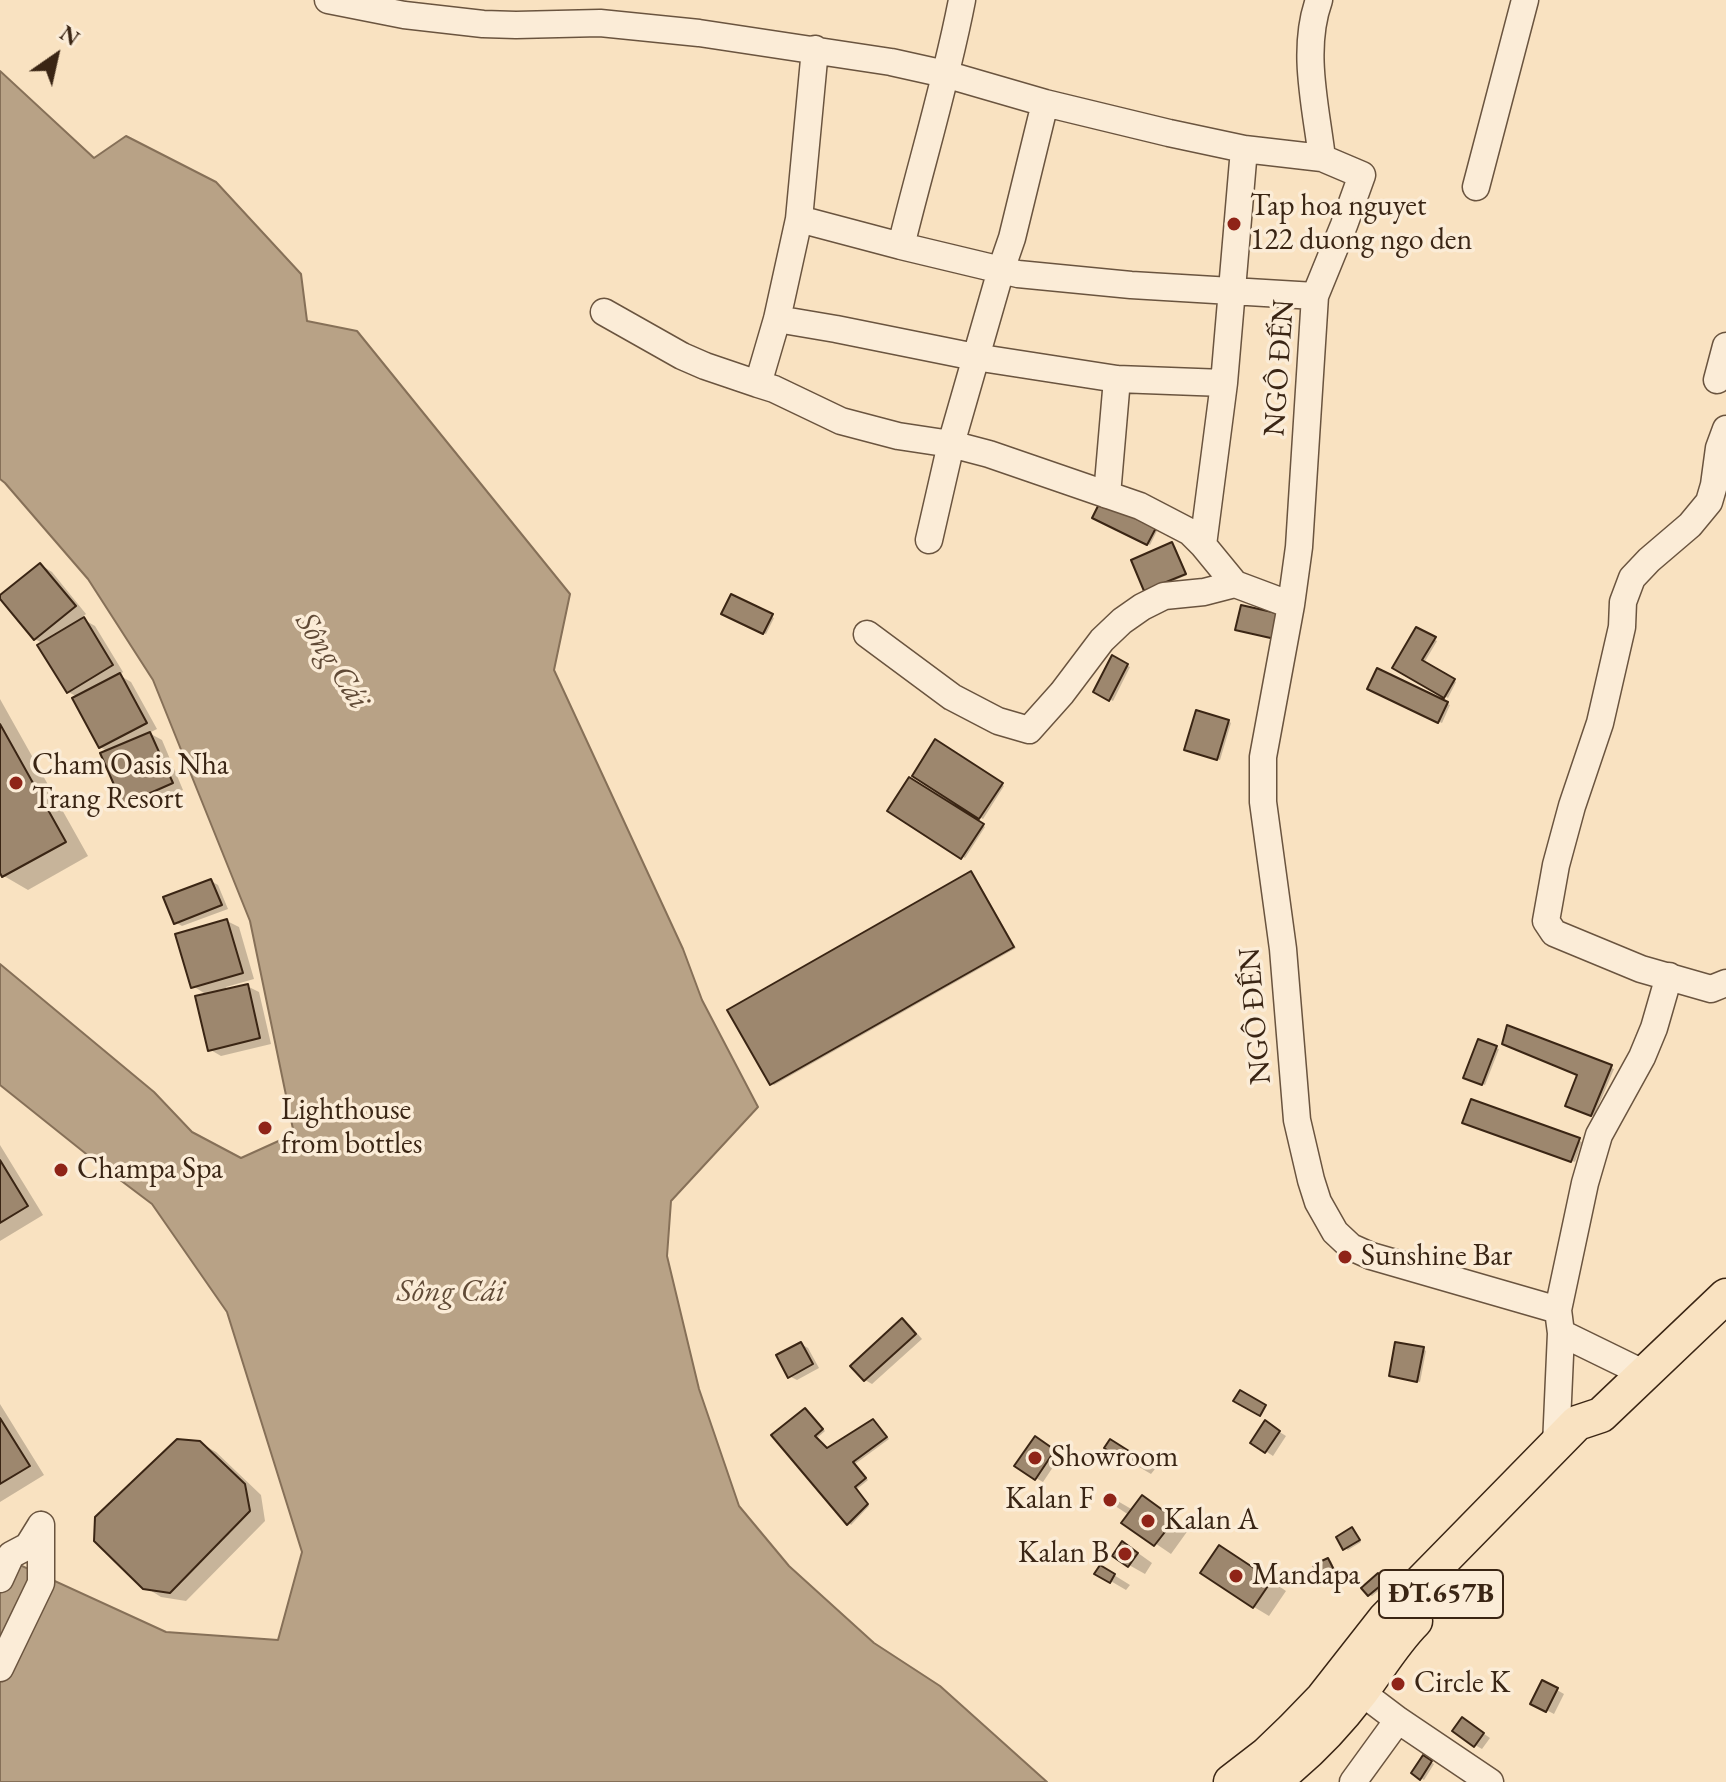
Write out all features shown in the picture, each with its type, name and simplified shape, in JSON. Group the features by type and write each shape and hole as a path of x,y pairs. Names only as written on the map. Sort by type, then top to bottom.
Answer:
{"main road":[{"name":"ĐT.657B","path":"1273,1771 1323,1698 1385,1619 1577,1423 1601,1415 1721,1307"},
{"name":"ĐT.657B","path":"1231,1782 1273,1771 1338,1719 1402,1634 1594,1437 1601,1415"}],"street":[{"name":"NGÔ ĐẾN","path":"328,0 404,15 483,24 600,23 815,49 945,74 1045,103 1169,133 1244,149 1322,158 1362,175 1315,296 1299,547 1263,757 1263,802 1283,949 1297,1120 1311,1180 1318,1202 1335,1232 1351,1247 1560,1321 1645,1374"},
{"path":"901,246 953,49 962,0"},
{"path":"1319,0 1310,45 1322,158"},
{"path":"1476,187 1525,0"},
{"path":"758,384 777,319 799,219 815,49"},
{"path":"929,540 951,444 1012,238 1045,103"},
{"path":"1203,545 1224,383 1244,149"},
{"path":"799,219 1001,270 1048,278 1315,296"},
{"path":"604,312 682,356 774,389 841,421 989,454 1140,506 1190,532 1235,584 1291,605"},
{"path":"777,319 975,357 1117,379 1224,383"},
{"path":"1717,380 1726,346"},
{"path":"1107,495 1117,379"},
{"path":"1726,429 1719,448 1709,502 1690,525 1632,578 1623,602 1622,627 1600,723 1560,850 1546,921 1554,933 1641,969 1711,989 1726,983"},
{"path":"867,634 952,697 998,721 1029,730 1102,640 1122,621 1164,596 1204,592 1235,584"},
{"path":"1556,1445 1560,1321 1585,1183 1599,1135 1654,1028 1669,976"},
{"path":"0,1627 17,1562 41,1525 41,1583 0,1668"},
{"path":"1361,1692 1490,1782"},
{"path":"1353,1782 1398,1720"}],"water":[{"name":"Sông Cái","path":"0,71 94,158 126,136 216,182 301,274 307,321 357,331 570,594 554,670 683,949 702,1000 758,1107 671,1201 667,1256 699,1389 739,1506 789,1566 874,1643 940,1686 1047,1782 0,1782 0,1556 166,1632 278,1640 302,1552 227,1312 152,1204 0,1085 0,964 154,1092 192,1132 241,1158 294,1134 250,921 153,680 88,579 0,479"}],"building":[{"path":"1102,498 1157,526 1147,545 1092,518"},
{"path":"1172,542 1186,574 1144,591 1131,560"},
{"path":"40,563 76,606 34,640 0,599 0,595"},
{"path":"731,594 773,614 763,634 721,614"},
{"path":"1241,605 1281,614 1275,639 1235,630"},
{"path":"84,617 113,665 67,693 37,645"},
{"path":"1416,627 1436,637 1422,660 1455,679 1444,698 1392,668"},
{"path":"1112,655 1128,664 1109,701 1093,692"},
{"path":"1377,668 1448,702 1438,723 1367,689"},
{"path":"120,673 147,723 99,748 72,698"},
{"path":"1196,710 1229,720 1217,760 1184,750"},
{"name":"Cham Oasis Nha Trang Resort","path":"0,724 66,842 2,877 0,873"},
{"path":"150,732 173,783 123,805 100,753"},
{"path":"935,739 1003,783 979,819 912,776"},
{"path":"909,777 984,824 961,859 887,811"},
{"path":"971,871 1014,947 770,1085 727,1010"},
{"path":"211,879 222,905 174,924 163,897"},
{"path":"227,919 243,973 191,988 175,934"},
{"path":"248,984 260,1038 208,1051 195,996"},
{"path":"1507,1025 1612,1065 1591,1116 1565,1106 1577,1075 1502,1044"},
{"path":"1478,1039 1497,1046 1482,1085 1463,1078"},
{"path":"1471,1099 1580,1138 1571,1162 1462,1123"},
{"path":"0,1160 28,1206 0,1223"},
{"path":"902,1318 916,1334 864,1381 850,1366"},
{"path":"801,1342 813,1364 788,1378 776,1355"},
{"path":"1395,1342 1424,1347 1417,1382 1389,1376"},
{"path":"1240,1390 1266,1405 1260,1416 1233,1401"},
{"path":"805,1408 823,1429 815,1436 827,1448 873,1419 887,1437 853,1462 866,1478 855,1487 868,1504 847,1525 771,1435"},
{"path":"0,1418 30,1466 0,1484"},
{"path":"1265,1420 1280,1431 1265,1453 1250,1443"},
{"name":"Showroom","path":"1035,1436 1055,1450 1035,1480 1014,1466"},
{"path":"177,1439 200,1441 245,1484 250,1511 170,1593 143,1589 94,1541 95,1517"},
{"path":"1110,1439 1140,1458 1134,1467 1104,1448"},
{"name":"Kalan A","path":"1142,1495 1175,1519 1154,1546 1121,1523"},
{"path":"1352,1527 1360,1540 1343,1550 1336,1537"},
{"name":"Kalan B","path":"1122,1541 1138,1553 1128,1567 1112,1556"},
{"name":"Mandapa","path":"1219,1545 1272,1580 1253,1608 1200,1573"},
{"path":"1328,1558 1336,1574 1321,1582 1313,1565"},
{"path":"1100,1565 1115,1574 1110,1583 1094,1574"},
{"path":"1378,1573 1385,1582 1368,1596 1361,1588"},
{"path":"1542,1680 1558,1688 1546,1712 1530,1704"},
{"path":"1462,1717 1484,1733 1474,1747 1452,1731"},
{"path":"1423,1755 1432,1761 1420,1780 1411,1773"}],"place":[{"name":"Tap hoa nguyet 122 duong ngo den","path":"1234,224"},
{"name":"Cham Oasis Nha Trang Resort","path":"16,783"},
{"name":"Lighthouse from bottles","path":"265,1128"},
{"name":"Champa Spa","path":"61,1170"},
{"name":"Sunshine Bar","path":"1345,1257"},
{"name":"Showroom","path":"1035,1458"},
{"name":"Kalan F","path":"1110,1500"},
{"name":"Kalan A","path":"1148,1521"},
{"name":"Kalan B","path":"1125,1554"},
{"name":"Mandapa","path":"1236,1576"},
{"name":"Circle K","path":"1398,1684"}]}
